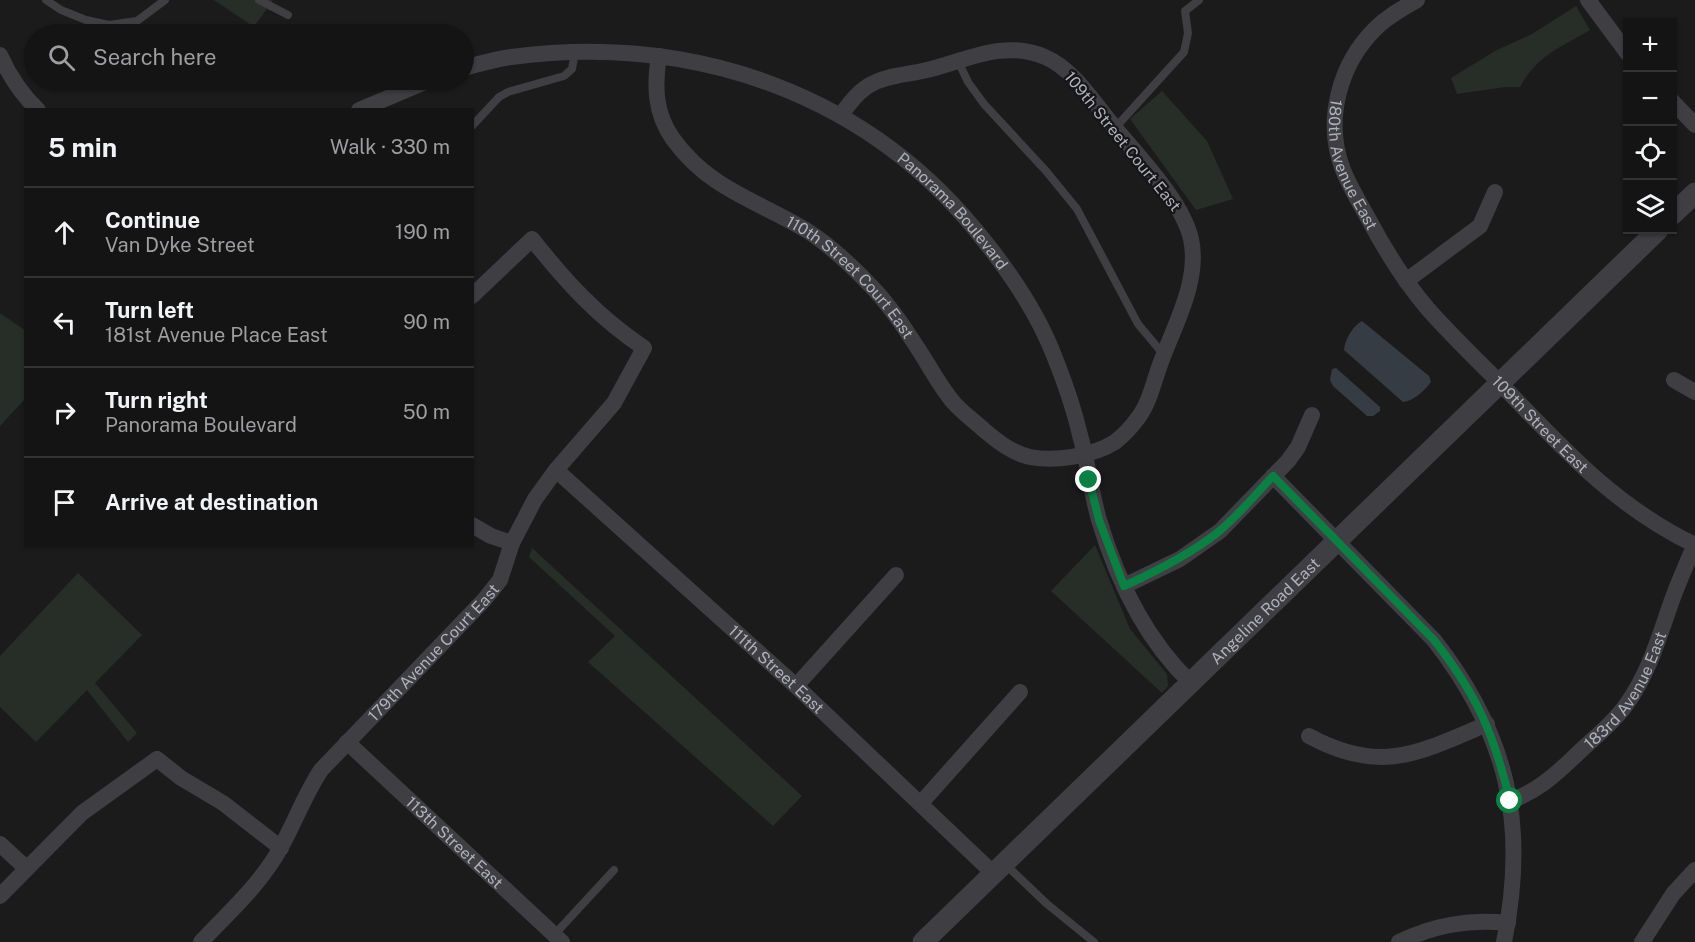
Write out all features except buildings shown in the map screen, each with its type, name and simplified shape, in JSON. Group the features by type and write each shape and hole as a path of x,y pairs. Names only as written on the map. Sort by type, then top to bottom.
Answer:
{"street":[{"name":"180th Avenue East","path":"1406,281 1382,245 1342,169 1337,149 1335,112 1342,81 1361,44 1376,27 1417,0"},
{"path":"1588,0 1623,47"},
{"name":"109th Street Court East","path":"841,115 856,96 877,81 922,72 987,52 1016,51 1045,57 1064,68 1179,207 1192,243 1190,279 1164,354 1139,416 1113,443 1084,453"},
{"name":"Panorama Boulevard","path":"474,66 509,57 575,52 622,52 659,56 733,70 828,107 894,150 949,199 999,259 1041,325 1070,399 1099,520 1124,586 1145,626 1172,665 1191,683"},
{"path":"0,55 15,82 36,108"},
{"name":"110th Street Court East","path":"659,56 655,80 662,120 673,138 701,171 719,185 785,218 828,246 872,287 891,309 955,404 1003,445 1017,453 1039,458 1067,458 1084,453"},
{"path":"364,108 406,90"},
{"path":"1677,106 1695,125"},
{"path":"1406,281 1480,226 1495,192"},
{"path":"1677,210 1695,194"},
{"name":"Angeline Road East","path":"923,942 1654,234"},
{"name":"179th Avenue Court East","path":"201,942 252,889 281,848 321,770 484,600 500,580 512,543 535,499 556,470 614,403 644,348 615,328 567,283 532,239 474,294"},
{"name":"109th Street East","path":"1406,281 1428,309 1590,475 1645,517 1695,544"},
{"path":"1674,380 1695,392"},
{"path":"1124,586 1180,559 1220,531 1288,461 1298,447 1312,415"},
{"name":"111th Street East","path":"556,470 796,686 921,804 998,868"},
{"path":"1273,476 1434,640 1473,695 1500,759 1510,801 1515,868 1504,942"},
{"path":"474,526 491,536 512,543"},
{"name":"183rd Avenue East","path":"1510,801 1551,779 1606,728 1625,707 1652,660 1673,598 1695,544"},
{"path":"796,686 896,575"},
{"path":"921,804 1020,692"},
{"path":"1309,736 1328,746 1352,754 1391,758 1424,751 1487,724"},
{"name":"113th Street East","path":"347,742 558,938"},
{"path":"0,896 82,813 157,759 181,778 223,803 281,848"},
{"path":"0,844 26,868"},
{"path":"1642,942 1673,894 1695,870"},
{"path":"1399,942 1415,934 1450,924 1485,921 1508,923"}],"lane":[{"path":"46,0 61,10 104,24"},
{"path":"115,24 137,21 165,0"},
{"path":"259,0 288,15"},
{"path":"1115,128 1184,52 1188,33 1185,11 1199,0"},
{"path":"474,124 499,97 508,92 564,76 572,69 575,52"},
{"path":"958,60 968,82 984,104 1046,171 1077,209 1138,324 1164,354"},
{"path":"998,868 1094,942"},
{"path":"558,938 614,870"}],"shaded area":[{"path":"214,0 273,0 256,24 250,24"},
{"path":"1576,6 1590,30 1542,60 1520,87 1457,94 1451,78 1495,51 1532,34"},
{"path":"1162,91 1207,141 1233,199 1196,210 1130,119"},
{"path":"0,313 24,330 24,400 0,426"},
{"path":"1362,321 1429,376 1431,382 1411,400 1403,402 1344,350 1350,333"},
{"path":"1336,368 1380,407 1380,411 1373,416 1367,416 1333,386 1330,380 1332,369"},
{"path":"1095,545 1130,629 1167,674 1168,686 1162,693 1051,591"},
{"path":"532,548 802,796 773,826 588,662 615,636 529,557"},
{"path":"78,573 142,635 95,683 137,733 128,742 87,690 36,742 0,707 0,656"}],"route":[{"path":"1089,480 1099,520 1124,586 1180,559 1204,543 1220,531 1273,476 1434,640 1456,669 1473,695 1487,724 1500,759 1510,801"}]}
